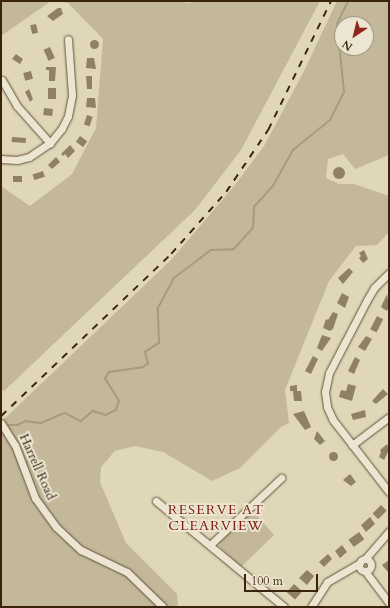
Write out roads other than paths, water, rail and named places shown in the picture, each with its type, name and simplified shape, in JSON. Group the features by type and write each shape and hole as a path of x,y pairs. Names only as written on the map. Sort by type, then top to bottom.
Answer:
{"street":[{"path":"1,159 17,160 29,157 50,143 62,128 71,106 73,84 68,39"},
{"path":"2,80 17,106 50,143"},
{"path":"389,273 380,280 366,300 326,384 326,400 330,414 389,492"},
{"path":"352,444 389,417"},
{"name":"Harrell Road","path":"1,423 9,432 35,498 56,527 81,550 131,575 163,607"},
{"path":"210,545 281,478"},
{"path":"156,501 284,607"},
{"path":"389,532 372,551 365,565 370,577 389,604"},
{"path":"311,607 327,582 350,568 365,565"}],"waterway":[{"path":"9,425 18,425 26,421 41,423 65,413 81,421 93,411 106,415 116,410 119,401 105,379 109,372 143,367 148,364 145,352 159,343 158,308 174,278 211,250 234,249 253,228 254,207 273,186 293,150 330,120 344,92 337,24 348,1"}],"railway":[{"path":"1,416 171,254 226,192 268,130 331,1"}],"district":[{"name":"RESERVE AT CLEARVIEW","path":"216,518"}]}
